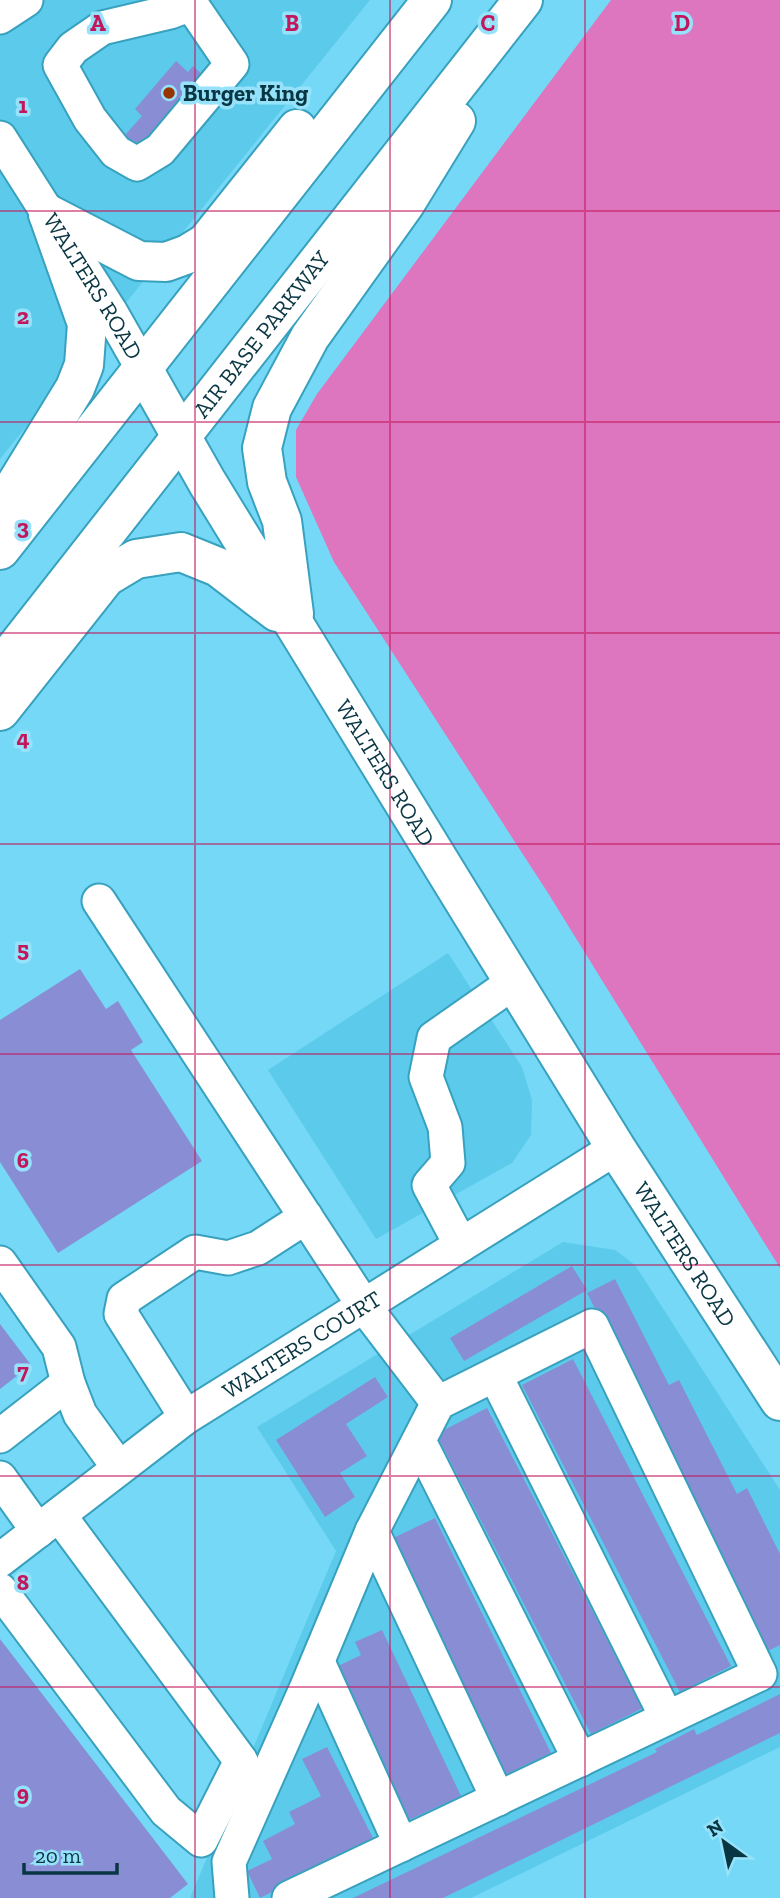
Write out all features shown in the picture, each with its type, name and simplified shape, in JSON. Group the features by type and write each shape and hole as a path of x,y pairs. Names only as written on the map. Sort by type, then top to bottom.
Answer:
{"main road":[{"path":"48,214 139,261 166,262 188,254 206,243 338,79 418,0"},
{"path":"0,550 432,0"},
{"name":"AIR BASE PARKWAY","path":"0,668 523,0"},
{"path":"295,626 282,521 267,482 262,448 272,408 310,337 405,204 530,0"},
{"path":"0,510 75,388 84,365 87,324 48,214"},
{"name":"WALTERS ROAD","path":"143,369 295,626 616,1148 780,1401"},
{"path":"0,711 106,577 136,559 181,552 218,567 295,626"}],"street":[{"path":"0,17 26,0"},
{"path":"191,4 232,64 160,150 137,164 116,152 90,120 60,65 73,48 102,28 170,12 191,4"},
{"name":"WALTERS ROAD","path":"0,138 110,311 143,369"},
{"path":"99,901 364,1306 439,1403"},
{"path":"461,1245 429,1185 448,1163 445,1127 426,1077 434,1038 514,982"},
{"name":"WALTERS COURT","path":"0,1560 186,1417 616,1148"},
{"path":"186,1417 121,1314 124,1299 195,1252 228,1258 258,1248 306,1217"},
{"path":"0,1263 59,1347 68,1383 80,1414 119,1468"},
{"path":"232,1898 229,1862 318,1662 372,1531 439,1403 592,1326 760,1674 289,1898"},
{"path":"495,1374 667,1718"},
{"path":"0,1436 68,1383"},
{"path":"419,1441 580,1760"},
{"path":"0,1478 48,1523 241,1761 201,1840 166,1811 0,1590"},
{"path":"372,1531 498,1799"},
{"path":"318,1662 401,1845"}],"shaded area":[{"path":"0,0 370,0 0,459"},
{"path":"611,0 780,0 780,1268 548,893 334,562 296,477 296,430 317,394"},
{"path":"448,953 522,1067 532,1100 531,1135 512,1163 376,1239 268,1070"},
{"path":"563,1242 615,1250 635,1265 780,1490 780,1747 471,1898 190,1898 336,1551 257,1427"}],"building":[{"name":"Burger King","path":"176,61 188,72 193,66 204,76 141,149 125,135 142,116 135,109"},
{"path":"80,969 106,1009 118,1001 143,1042 131,1050 202,1161 58,1253 0,1162 0,1020"},
{"path":"572,1266 587,1290 464,1361 450,1338"},
{"path":"615,1279 669,1385 679,1380 737,1494 747,1488 780,1554 780,1645 768,1651 587,1293"},
{"path":"0,1324 31,1365 0,1389"},
{"path":"573,1359 731,1666 680,1692 522,1385"},
{"path":"375,1377 388,1397 346,1424 367,1456 340,1473 355,1497 325,1517 276,1440"},
{"path":"487,1408 643,1708 591,1734 436,1434"},
{"path":"435,1518 551,1753 499,1778 383,1543"},
{"path":"382,1630 461,1796 409,1820 336,1667 361,1655 355,1642"},
{"path":"0,1639 188,1884 170,1898 0,1898"},
{"path":"780,1694 780,1733 443,1898 353,1898 657,1752 655,1749 694,1729 697,1735"},
{"path":"327,1747 374,1840 260,1898 247,1871 272,1859 263,1841 295,1824 289,1812 321,1796 302,1759"}],"place":[{"name":"Burger King","path":"169,93"}]}
